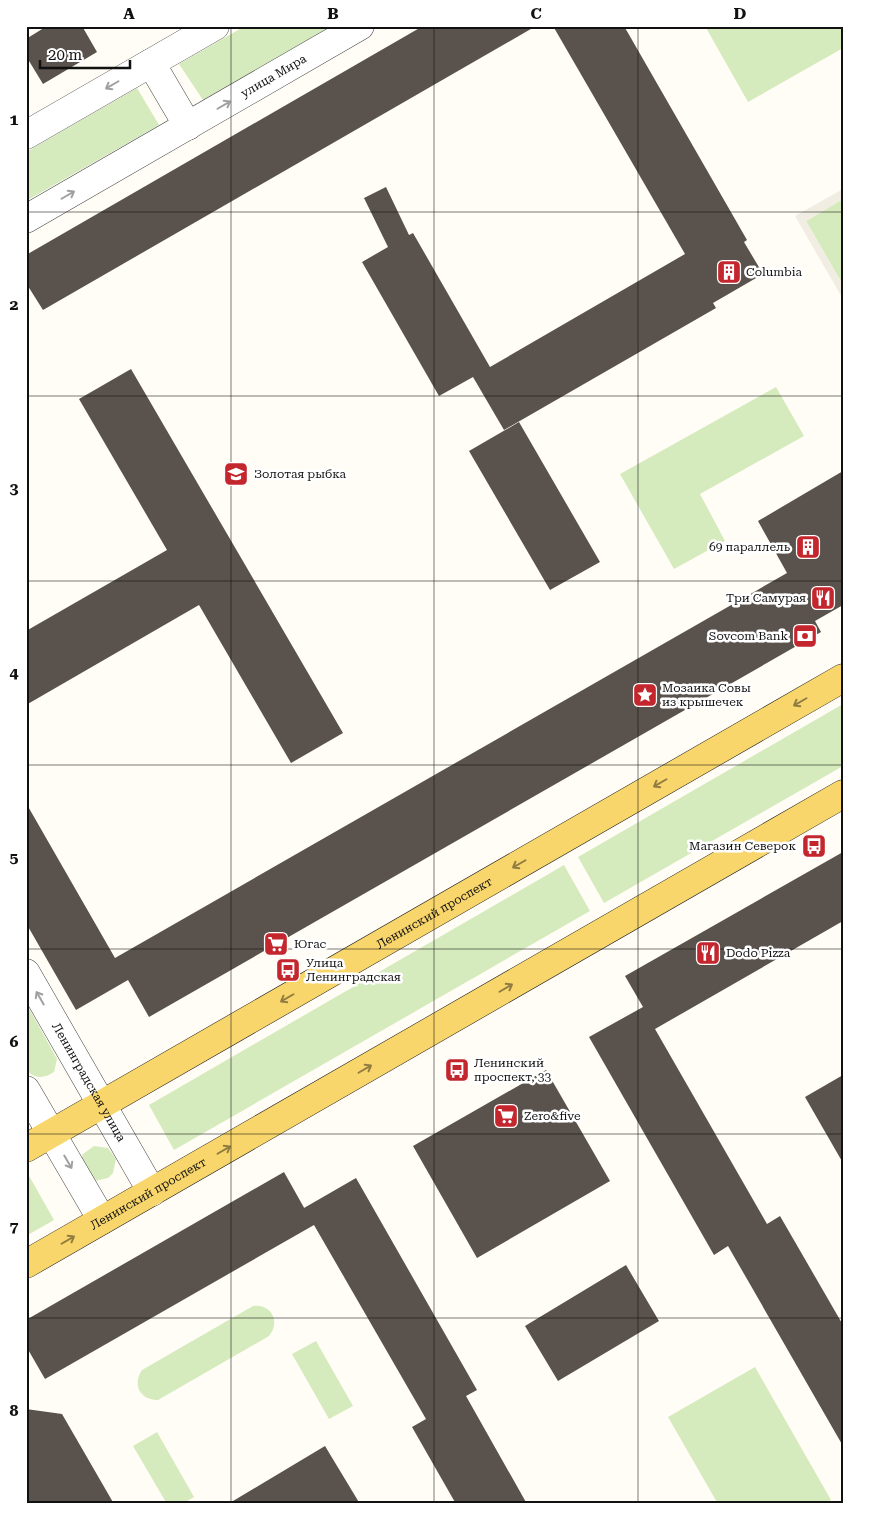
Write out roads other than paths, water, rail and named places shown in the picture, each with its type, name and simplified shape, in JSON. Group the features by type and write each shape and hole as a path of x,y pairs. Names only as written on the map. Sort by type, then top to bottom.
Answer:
{"main road":[{"name":"Ленинский проспект","path":"26,1148 843,678"},
{"name":"Ленинский проспект","path":"26,1264 843,794"}],"street":[{"path":"26,135 215,26"},
{"name":"улица Мира","path":"26,219 360,26"},
{"path":"151,63 188,126"},
{"name":"Ленинградская улица","path":"26,973 152,1192"},
{"path":"26,1090 102,1220"}],"place":[{"name":"Columbia","path":"729,272"},
{"name":"Золотая рыбка","path":"236,474"},
{"name":"69 параллель","path":"808,547"},
{"name":"Три Самурая","path":"823,598"},
{"name":"Sovcom Bank","path":"805,636"},
{"name":"Мозаика Совы из крышечек","path":"645,695"},
{"name":"Магазин Северок","path":"814,846"},
{"name":"Югас","path":"276,944"},
{"name":"Dodo Pizza","path":"708,953"},
{"name":"Улица Ленинградская","path":"288,970"},
{"name":"Ленинский проспект, 33","path":"457,1070"},
{"name":"Zero&five","path":"506,1116"}]}
